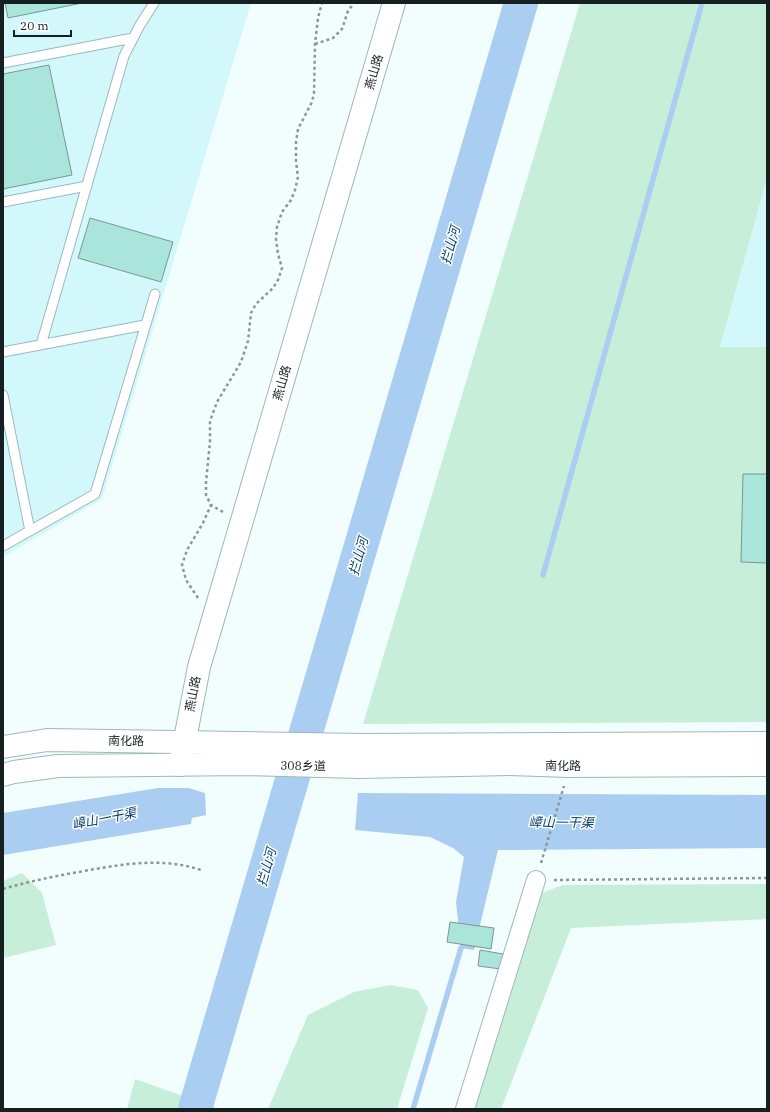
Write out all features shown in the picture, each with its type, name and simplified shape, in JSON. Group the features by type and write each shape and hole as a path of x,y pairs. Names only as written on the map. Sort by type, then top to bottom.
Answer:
{"main road":[{"name":"燕山路","path":"180,765 199,668 213,617 394,3"},
{"name":"南化路","path":"3,747 46,740 250,742"},
{"name":"308乡道","path":"250,742 363,745"},
{"name":"南化路","path":"363,745 767,742"},
{"name":"南化路","path":"3,775 58,766 246,764"},
{"name":"308乡道","path":"246,764 359,767"},
{"name":"南化路","path":"359,767 510,764 569,766 767,765"}],"street":[{"path":"465,1109 536,880"}],"lane":[{"path":"40,344 124,56 154,3"},
{"path":"3,63 133,38"},
{"path":"3,202 87,186"},
{"path":"3,546 95,494 155,294"},
{"path":"3,352 145,325"},
{"path":"3,395 30,531"}],"path":[{"path":"241,522 211,505 206,495 210,421 217,402 241,362 248,341 251,313 256,304 273,288 278,280 282,268 277,246 277,227 282,212 291,200 298,176 296,142 298,129 312,102 314,93 314,44 322,3"},
{"path":"314,44 333,38 342,29 348,11 354,3"},
{"path":"211,505 203,523 187,550 182,565 186,580 213,617"},
{"path":"541,862 563,789"},
{"path":"3,889 37,880 146,862 186,865 201,870"},
{"path":"536,880 767,878"}],"shaded area":[{"path":"3,3 251,3 102,499 3,557"},
{"path":"767,178 767,347 720,347"}],"green space":[{"path":"580,3 767,3 767,178 720,347 767,347 767,722 363,724"},
{"path":"22,873 42,893 56,945 3,958 3,881"},
{"path":"767,884 767,919 571,928 501,1109 471,1109 537,897 544,892 563,885"},
{"path":"390,985 418,990 428,1008 397,1109 268,1109 308,1015 354,992"},
{"path":"135,1079 219,1109 127,1109"}],"water":[{"name":"嶂山一干渠","path":"158,788 189,788 205,793 206,815 192,818 191,824 3,855 3,813"},
{"name":"嶂山一干渠","path":"358,793 767,795 767,848 498,850 474,950 461,948 456,902 464,857 453,848 430,837 355,830"}],"building":[{"path":"5,3 82,3 8,18"},
{"path":"49,65 72,175 3,189 3,74"},
{"path":"90,218 173,242 161,282 78,258"},
{"path":"743,474 767,474 767,563 741,562"},
{"path":"450,922 494,928 491,949 447,942"},
{"path":"480,950 503,954 501,969 478,966"}],"waterway":[{"name":"拦山河","path":"195,1109 521,3"},
{"path":"543,575 702,3"},
{"path":"413,1109 461,948"}]}
